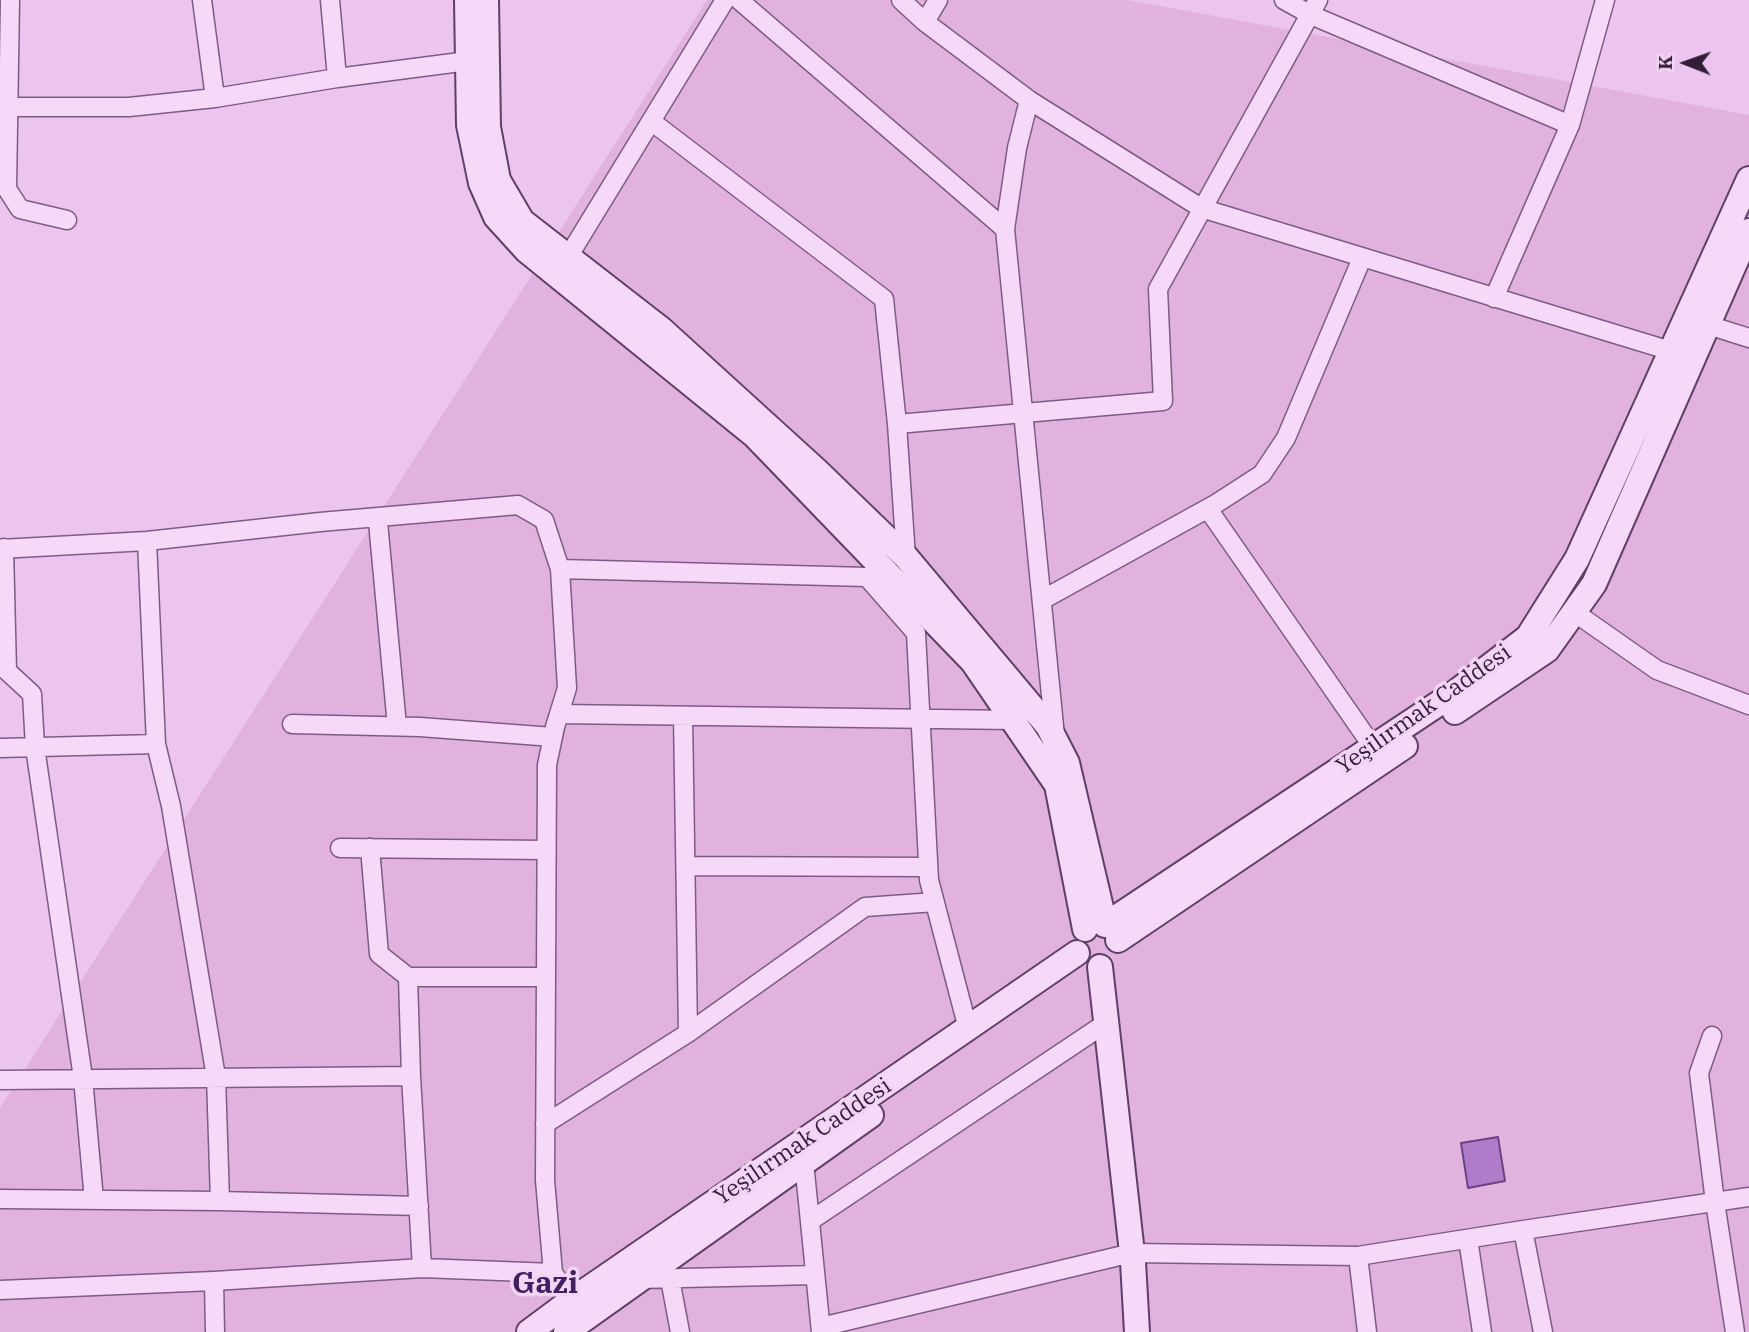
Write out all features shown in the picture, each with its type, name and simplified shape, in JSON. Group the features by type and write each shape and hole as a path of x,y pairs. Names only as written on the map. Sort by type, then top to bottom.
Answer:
{"main road":[{"path":"467,0 469,125 481,183 496,217 527,251 755,436 973,662 1057,785 1103,931 1119,948 1113,961 1088,962"},
{"path":"485,0 488,127 498,180 522,221 660,329 817,470 906,557 1048,726 1068,763 1103,931"},
{"name":"Yeşilırmak Caddesi","path":"1103,931 1456,692 1528,637 1577,559 1749,178"},
{"name":"Yeşilırmak Caddesi","path":"1103,931 1547,650 1594,584 1749,231"},
{"path":"1103,931 1077,940 1088,962 1106,1023 1132,1253 1137,1332"},
{"name":"Yeşilırmak Caddesi","path":"529,1332 968,1029 1088,962"},
{"name":"Yeşilırmak Caddesi","path":"573,1330 639,1279 1088,962"}],"street":[{"path":"10,0 8,107 4,136 7,189 20,209 67,220"},
{"path":"202,0 215,98"},
{"path":"330,0 337,78"},
{"path":"568,257 725,0"},
{"path":"738,0 1005,229"},
{"path":"901,0 925,22 1029,100 1201,208 1671,351"},
{"path":"925,22 938,0"},
{"path":"1284,0 1315,8 1570,125"},
{"path":"1494,298 1570,125 1605,0"},
{"path":"897,424 1163,401 1158,289 1315,8"},
{"path":"8,107 129,107 215,98 337,78 468,61"},
{"path":"1029,100 1017,148 1005,229 1055,740"},
{"path":"651,121 884,299 897,424 906,557"},
{"path":"1042,600 1208,509 1262,474 1286,438 1362,258"},
{"path":"1708,325 1749,338"},
{"path":"94,1200 83,1078 35,747 32,694 7,671 2,548 147,541 320,522 518,505 544,520 560,569 567,688 547,765 545,1180 553,1273 572,1300"},
{"path":"1208,509 1373,747"},
{"path":"378,522 397,726"},
{"path":"147,541 156,744 171,806 216,1077 220,1201"},
{"path":"560,569 867,577 916,633 929,880 968,1029"},
{"path":"1574,612 1657,670 1749,705"},
{"path":"559,714 1013,720"},
{"path":"683,716 688,1033"},
{"path":"292,724 420,727 553,737"},
{"path":"0,748 156,744"},
{"path":"340,848 546,850"},
{"path":"370,848 379,954 408,977 545,977"},
{"path":"686,866 928,867"},
{"path":"545,1124 688,1033 865,907 935,902"},
{"path":"408,977 422,1268"},
{"path":"810,1221 1106,1023"},
{"path":"1712,1036 1699,1073 1714,1202 1735,1332"},
{"path":"0,1080 411,1076"},
{"path":"804,1162 821,1329 1132,1253 1359,1256 1749,1197"},
{"path":"0,1199 419,1206"},
{"path":"1523,1230 1543,1332"},
{"path":"1468,1239 1482,1332"},
{"path":"1359,1256 1367,1332"},
{"path":"0,1290 214,1281 422,1268 553,1273"},
{"path":"639,1279 816,1275"},
{"path":"670,1279 677,1330"},
{"path":"214,1281 215,1332"}],"shaded area":[{"path":"707,0 1128,0 1749,115 1749,1332 0,1332 0,1108"}],"building":[{"path":"1498,1137 1505,1181 1468,1188 1461,1143"}],"district":[{"name":"Gazi","path":"545,1284"}]}
